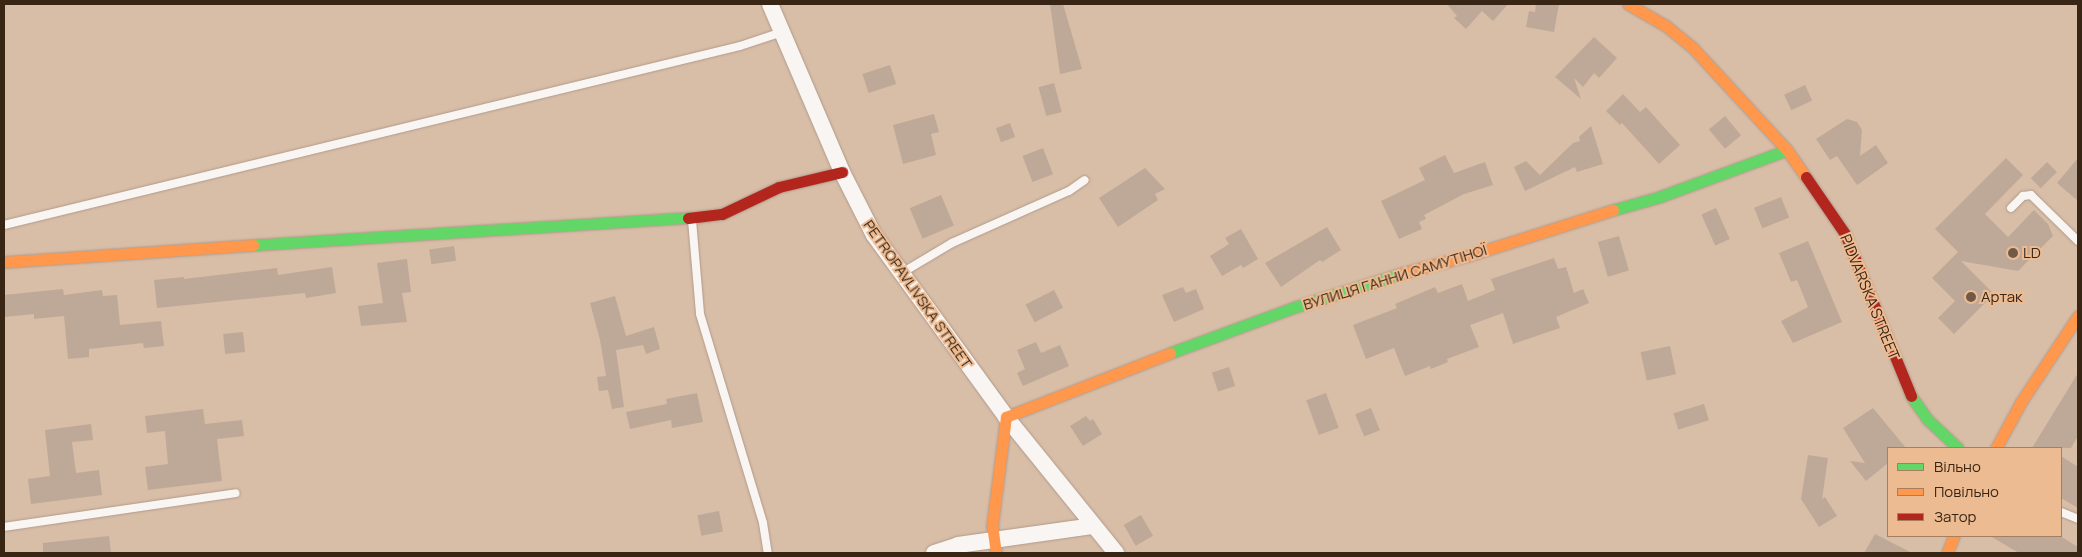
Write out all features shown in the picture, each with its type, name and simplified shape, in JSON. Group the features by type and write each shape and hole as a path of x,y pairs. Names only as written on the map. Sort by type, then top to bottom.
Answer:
{"street":[{"name":"PETROPAVLIVSKA STREET","path":"770,4 842,172 874,235 900,274 1006,417 1116,553"},
{"name":"PIDVARSKA STREET","path":"1628,4 1666,26 1693,48 1788,150 1845,234 1912,398 1927,419 1957,447"},
{"name":"ВУЛИЦЯ ГАННИ САМУТІНОЇ","path":"1006,417 1094,381 1292,308 1383,278 1470,255 1563,224 1659,197 1788,150"},
{"path":"4,262 120,253 692,218 722,214 779,187 842,172"},
{"path":"1997,447 2021,402 2078,316"},
{"path":"994,546 992,526 1006,417"},
{"path":"934,553 958,545 994,546 1094,526"},
{"path":"1947,553 1954,537"}],"lane":[{"path":"4,225 740,46 782,32"},
{"path":"900,274 952,243 1069,191 1085,180"},
{"path":"2011,208 2023,196 2031,195 2078,241"},
{"path":"692,218 700,314 763,523 768,553"},
{"path":"4,528 236,494"},
{"path":"2062,512 2078,518"}],"building":[{"path":"1050,4 1063,4 1082,69 1060,74"},
{"path":"1447,4 1508,4 1493,21 1482,11 1466,29 1454,18 1457,16"},
{"path":"1536,4 1559,4 1554,32 1526,27 1529,11 1535,12"},
{"path":"1594,37 1617,58 1599,78 1594,73 1583,87 1574,78 1581,99 1555,77"},
{"path":"890,65 896,84 869,93 862,74"},
{"path":"1054,83 1062,112 1046,116 1039,87"},
{"path":"1805,85 1812,100 1791,110 1784,95"},
{"path":"1623,94 1640,112 1646,107 1680,145 1659,164 1622,123 1620,125 1606,111"},
{"path":"934,114 939,132 931,134 936,155 903,164 893,125"},
{"path":"1725,116 1741,135 1725,149 1709,129"},
{"path":"1847,119 1857,122 1862,130 1860,156 1876,145 1888,163 1857,185 1837,156 1830,160 1816,139"},
{"path":"1010,123 1015,137 1001,142 996,128"},
{"path":"1591,126 1603,164 1577,172 1575,167 1525,191 1514,167 1526,161 1540,175 1573,143 1580,141 1579,137"},
{"path":"1043,148 1053,174 1032,182 1022,156"},
{"path":"1445,155 1454,173 1485,162 1493,185 1464,194 1424,215 1426,219 1419,222 1422,229 1399,239 1381,201 1425,180 1419,168"},
{"path":"2006,158 2023,175 1985,214 2008,237 2034,210 2048,224 2053,236 2018,271 1961,261 1994,294 1954,334 1938,318 1955,301 1932,278 1958,252 1935,229"},
{"path":"2078,158 2078,201 2057,183"},
{"path":"2047,162 2057,172 2041,188 2031,178"},
{"path":"1145,168 1165,189 1155,194 1158,200 1118,227 1099,198"},
{"path":"941,195 954,225 923,239 910,208"},
{"path":"1781,197 1789,217 1762,228 1754,208"},
{"path":"1716,208 1730,239 1715,246 1701,215"},
{"path":"1327,227 1341,250 1322,262 1320,260 1281,287 1265,263"},
{"path":"1241,229 1258,259 1243,268 1241,265 1222,276 1210,256 1229,244 1225,238"},
{"path":"1619,236 1629,271 1608,277 1598,242"},
{"path":"1808,241 1842,322 1793,343 1781,321 1808,307 1797,280 1791,282 1779,253"},
{"path":"454,246 456,261 431,264 429,249"},
{"path":"1554,258 1558,269 1566,267 1574,293 1583,289 1589,303 1556,317 1560,328 1513,344 1503,313 1470,325 1479,347 1447,359 1448,362 1431,369 1430,366 1405,376 1394,348 1366,359 1353,325 1397,308 1395,304 1435,287 1438,293 1462,284 1468,301 1495,290 1491,279"},
{"path":"407,259 411,292 402,293 407,322 361,326 358,306 383,303 377,263"},
{"path":"332,267 336,293 306,298 305,293 157,308 154,280 184,277 184,279 277,268 278,275"},
{"path":"1183,287 1186,293 1196,289 1204,309 1174,322 1162,295"},
{"path":"63,289 64,295 102,290 103,296 117,295 120,325 161,321 164,346 144,348 143,343 89,349 89,357 68,359 64,316 34,319 34,314 4,317 4,295"},
{"path":"1054,290 1063,308 1035,322 1025,305"},
{"path":"615,296 626,336 654,327 660,349 646,354 643,345 616,350 624,407 612,409 608,390 599,391 597,377 606,376 600,340 590,303"},
{"path":"243,332 245,352 225,354 223,334"},
{"path":"1036,342 1041,353 1060,345 1069,366 1023,386 1017,373 1025,369 1017,350"},
{"path":"1670,346 1676,374 1647,381 1641,352"},
{"path":"1229,367 1235,386 1218,392 1212,373"},
{"path":"2078,373 2078,436 2071,448 2033,447"},
{"path":"697,393 703,422 672,428 671,420 630,429 626,412 667,404 666,399"},
{"path":"1326,393 1339,428 1319,435 1306,400"},
{"path":"1704,404 1709,420 1678,430 1673,413"},
{"path":"1371,408 1380,430 1364,437 1355,414"},
{"path":"1873,408 1905,447 1887,447 1887,464 1866,481 1850,461 1865,463 1843,428"},
{"path":"203,409 205,424 242,420 244,436 217,439 222,481 148,490 145,467 168,464 165,431 147,433 145,416"},
{"path":"1086,416 1090,421 1093,419 1102,434 1083,446 1070,426"},
{"path":"91,424 93,440 72,442 76,473 99,470 102,495 31,504 28,479 50,476 45,430"},
{"path":"1808,455 1828,458 1822,499 1825,497 1837,516 1819,527 1801,499"},
{"path":"2062,457 2078,467 2078,508 2062,499"},
{"path":"719,511 723,532 701,536 697,515"},
{"path":"1141,515 1153,536 1136,546 1124,525"},
{"path":"1875,534 1912,553 1864,553"},
{"path":"109,536 111,553 43,553 43,543"},
{"path":"1992,537 2062,537 2078,547 2078,553 2019,553"}],"traffic: fast":[{"path":"1613,210 1659,197 1787,150"},
{"path":"253,245 688,218"},
{"path":"1170,353 1292,308 1399,274"},
{"path":"1911,396 1927,419 1957,447"}],"traffic: slow":[{"path":"1628,4 1666,26 1693,48 1787,150 1806,177"},
{"path":"1399,274 1470,255 1613,210"},
{"path":"4,262 253,245"},
{"path":"1997,447 2021,402 2078,316"},
{"path":"996,553 992,526 1006,417 1170,353"},
{"path":"1947,553 1954,537"}],"traffic: jam":[{"path":"688,218 722,214 779,187 842,172"},
{"path":"1806,177 1845,234 1911,396"}],"place":[{"name":"LD","path":"2013,253"},
{"name":"Артак","path":"1971,297"}]}
